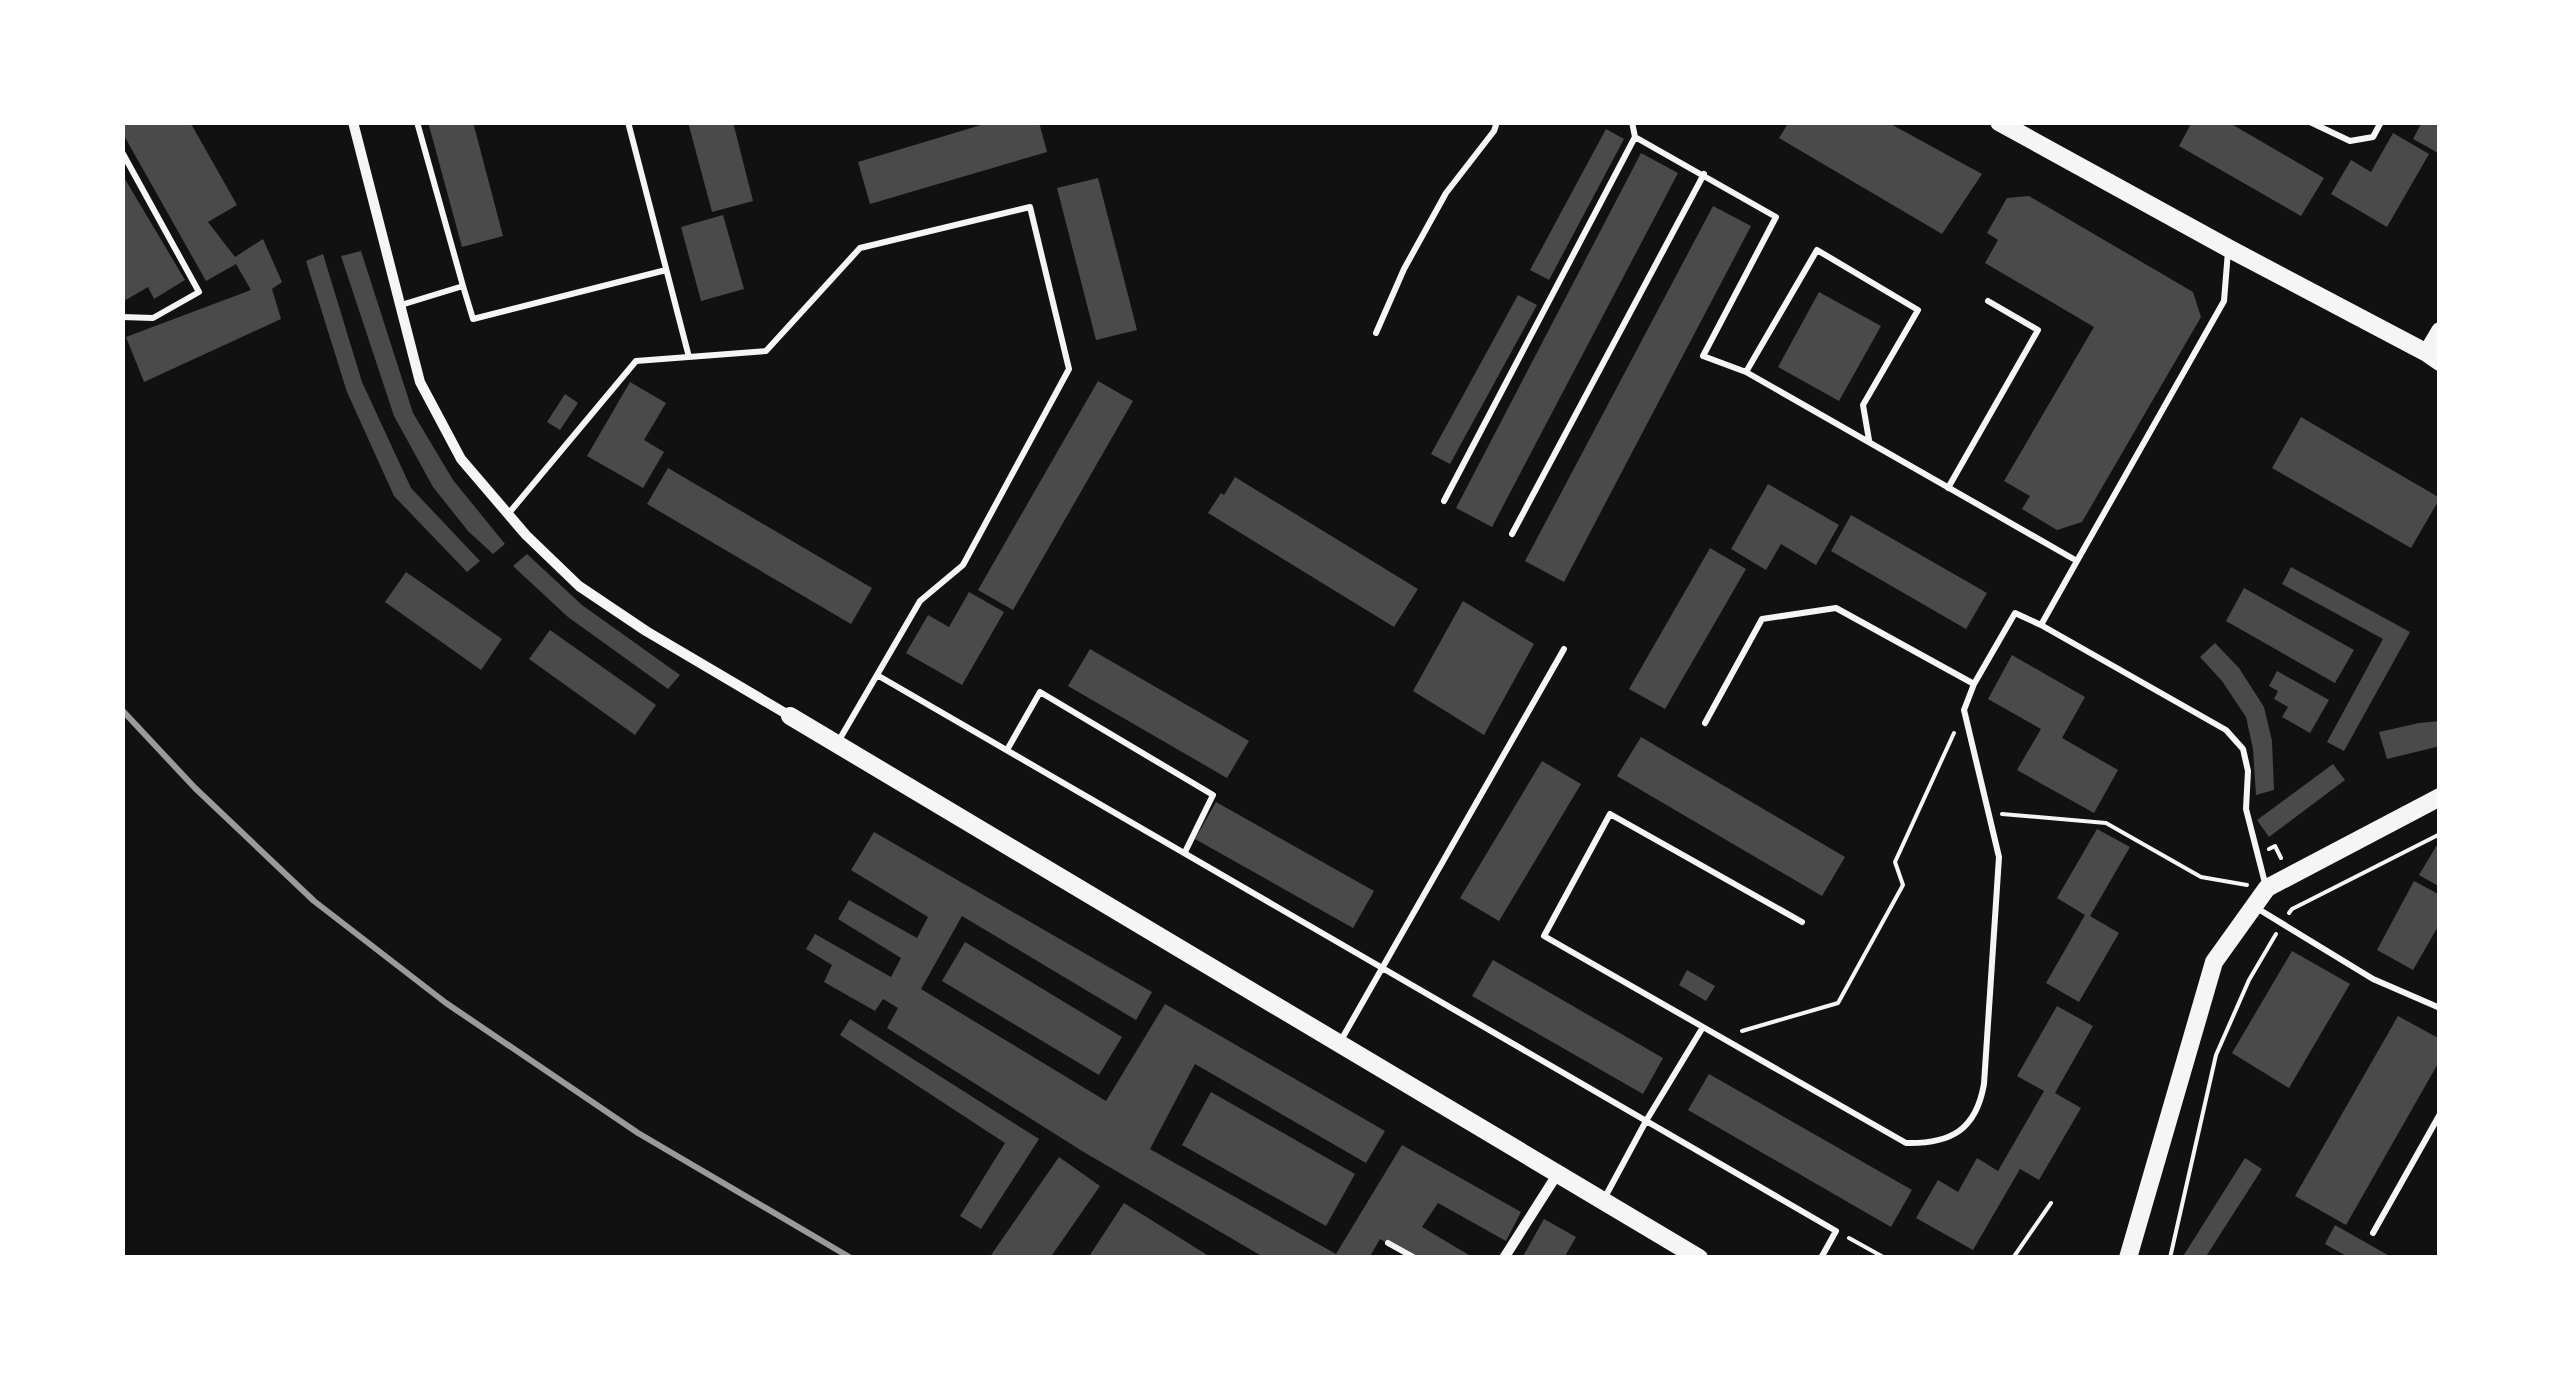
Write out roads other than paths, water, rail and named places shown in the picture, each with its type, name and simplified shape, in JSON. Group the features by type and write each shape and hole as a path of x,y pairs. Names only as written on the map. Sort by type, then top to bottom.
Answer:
{"street":[{"path":"353,122 420,382 461,459 526,535 579,586 646,631 1699,1258"},
{"path":"2000,122 2021,128 2228,248 2433,357 2440,331"},
{"path":"2128,1258 2214,962 2266,888 2440,797"},
{"path":"1504,1258 1558,1173"}],"lane":[{"path":"417,122 473,320 666,270"},
{"path":"628,122 689,357"},
{"path":"1376,333 1404,268 1446,193 1498,122"},
{"path":"1444,502 1635,137 1632,122"},
{"path":"2310,122 2350,141 2372,137 2382,122"},
{"path":"1635,137 1776,216 1703,356 1746,372 2077,561"},
{"path":"122,152 199,292 153,318 122,316"},
{"path":"1512,534 1704,174"},
{"path":"508,514 636,361 766,351 860,248 1030,207 1069,369 964,565 920,601 836,744"},
{"path":"2041,625 2224,301 2228,248"},
{"path":"1746,372 1817,250 1918,310 1863,405 1869,442"},
{"path":"400,305 463,286"},
{"path":"1948,488 2038,330 1988,302"},
{"path":"1705,723 1762,619 1836,608 1974,684"},
{"path":"1802,922 1610,814 1544,936 1906,1143 1931,1143 1962,1129 1980,1107 1984,1084 1999,858 1964,710 1974,684 2015,612 2226,730 2243,749 2248,771 2246,809 2266,888"},
{"path":"1339,1044 1564,649"},
{"path":"877,675 1836,1231 1820,1258"},
{"path":"1007,750 1040,692 1214,795 1184,853"},
{"path":"2254,907 2374,978 2440,1008"},
{"path":"1603,1200 1703,1027"},
{"path":"2373,1233 2440,1114"},
{"path":"1388,1242 1416,1258"}],"railway":[{"path":"122,710 195,788 314,901 446,1003 638,1133 851,1258"}]}
